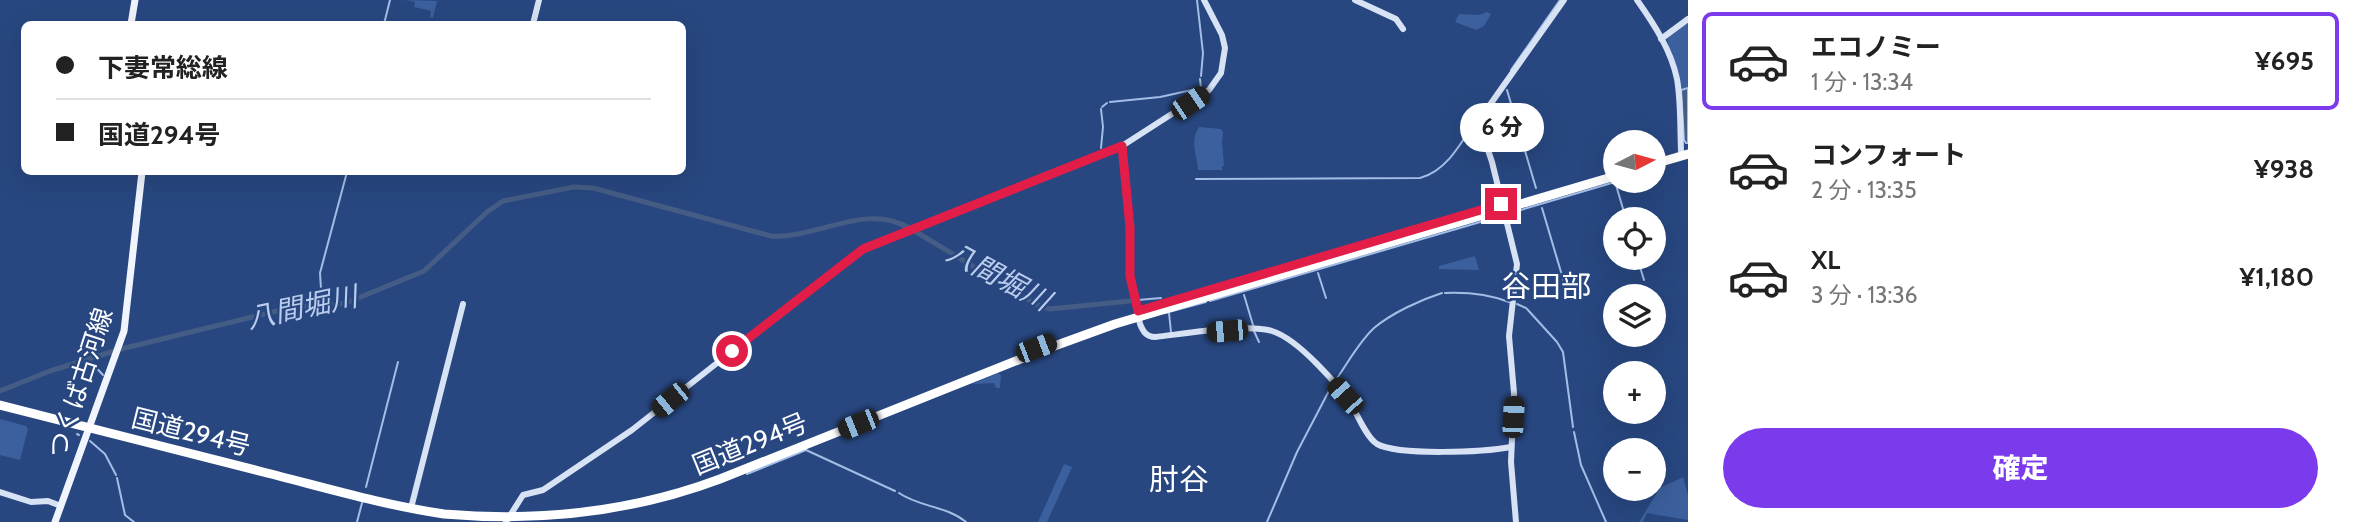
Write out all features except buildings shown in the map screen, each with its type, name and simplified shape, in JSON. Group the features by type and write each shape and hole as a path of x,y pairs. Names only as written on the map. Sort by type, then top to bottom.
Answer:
{"highway":[{"path":"1666,156 1686,151"},
{"path":"1666,159 1686,151"},
{"name":"国道294号","path":"0,403 411,506 509,518 614,510 680,494 1138,314 1603,177"}],"main road":[{"path":"132,21 135,0"},
{"name":"つくば古河線","path":"55,522 117,351 128,310 142,175"}],"street":[{"path":"534,21 539,0"},
{"path":"509,518 523,495 543,490 632,430 858,252 874,243 1122,146 1204,94 1219,78 1225,61 1224,43 1204,0"},
{"path":"1355,0 1396,19 1403,29"},
{"path":"1516,522 1511,447 1514,393 1509,336 1518,274 1514,248 1482,132 1482,120 1564,0"},
{"path":"1637,0 1671,57 1678,85 1686,151"},
{"path":"1661,39 1688,19"},
{"path":"1122,146 1130,227 1130,276 1143,331 1152,337 1253,328 1270,330 1301,349 1347,399 1371,438 1378,444 1420,452 1511,447"},
{"path":"411,506 463,304"},
{"path":"0,492 31,502 48,501 61,506"}],"shaded area":[{"path":"406,0 437,1 433,18 430,17 431,11 414,7 415,2"},
{"path":"1487,12 1491,14 1484,26 1476,30 1455,22 1459,14 1479,15"},
{"path":"1688,21 1688,88 1681,90 1667,39"},
{"path":"1688,88 1688,143 1686,143 1681,90"},
{"path":"1199,127 1221,129 1223,132 1222,170 1198,170 1194,144"},
{"path":"1475,256 1479,270 1439,269 1439,266"},
{"path":"998,373 1001,375 1000,388 996,388 994,383 972,384"},
{"path":"0,419 26,426 28,429 20,460 0,455"},
{"path":"1064,464 1072,467 1047,522 1038,522"},
{"path":"1683,477 1688,495 1688,520 1647,513 1643,522 1639,522 1652,501 1666,501 1666,485"}],"waterway":[{"path":"385,21 390,0"},
{"path":"1197,0 1203,53 1201,76"},
{"path":"1511,70 1560,0"},
{"path":"1110,102 1160,97 1201,88 1200,79"},
{"path":"1507,90 1536,188"},
{"path":"1102,107 1107,103"},
{"path":"1196,179 1420,178 1431,174 1449,159 1484,108"},
{"path":"1101,109 1101,148"},
{"path":"322,305 320,273 346,175"},
{"name":"八間堀川","path":"1514,212 1603,186"},
{"name":"八間堀川","path":"0,391 50,371 121,349 289,308 346,303 424,271 487,212 503,201 574,187 593,188 771,236 876,219 893,221 909,228"},
{"path":"1618,193 1622,207"},
{"path":"1542,208 1569,299"},
{"name":"八間堀川","path":"1210,301 1494,218"},
{"name":"八間堀川","path":"913,230 1037,305 1050,309 1130,301"},
{"path":"1641,270 1644,280"},
{"path":"1318,273 1326,298"},
{"path":"1335,381 1374,328 1406,307 1442,293"},
{"path":"1445,293 1478,294 1509,302"},
{"path":"1244,295 1253,325"},
{"name":"八間堀川","path":"1138,300 1161,298"},
{"name":"八間堀川","path":"1165,313 1206,302"},
{"path":"1517,304 1526,308"},
{"path":"1527,309 1563,352 1573,427"},
{"path":"1169,313 1171,332"},
{"path":"1254,331 1259,342"},
{"path":"366,487 398,362"},
{"path":"92,363 103,375"},
{"path":"1267,522 1297,452 1332,385"},
{"path":"1574,432 1581,465 1606,522"},
{"path":"90,441 105,454 116,475"},
{"path":"747,474 806,450 895,491"},
{"path":"117,478 125,515 134,522"},
{"path":"899,493 966,522"},
{"path":"357,522 362,503"}],"district":[{"name":"谷田部","path":"1546,287"},
{"name":"肘谷","path":"1179,480"}],"route":[{"path":"732,351 848,258 874,243 1122,146 1130,227 1130,276 1138,311 1501,204"}]}
